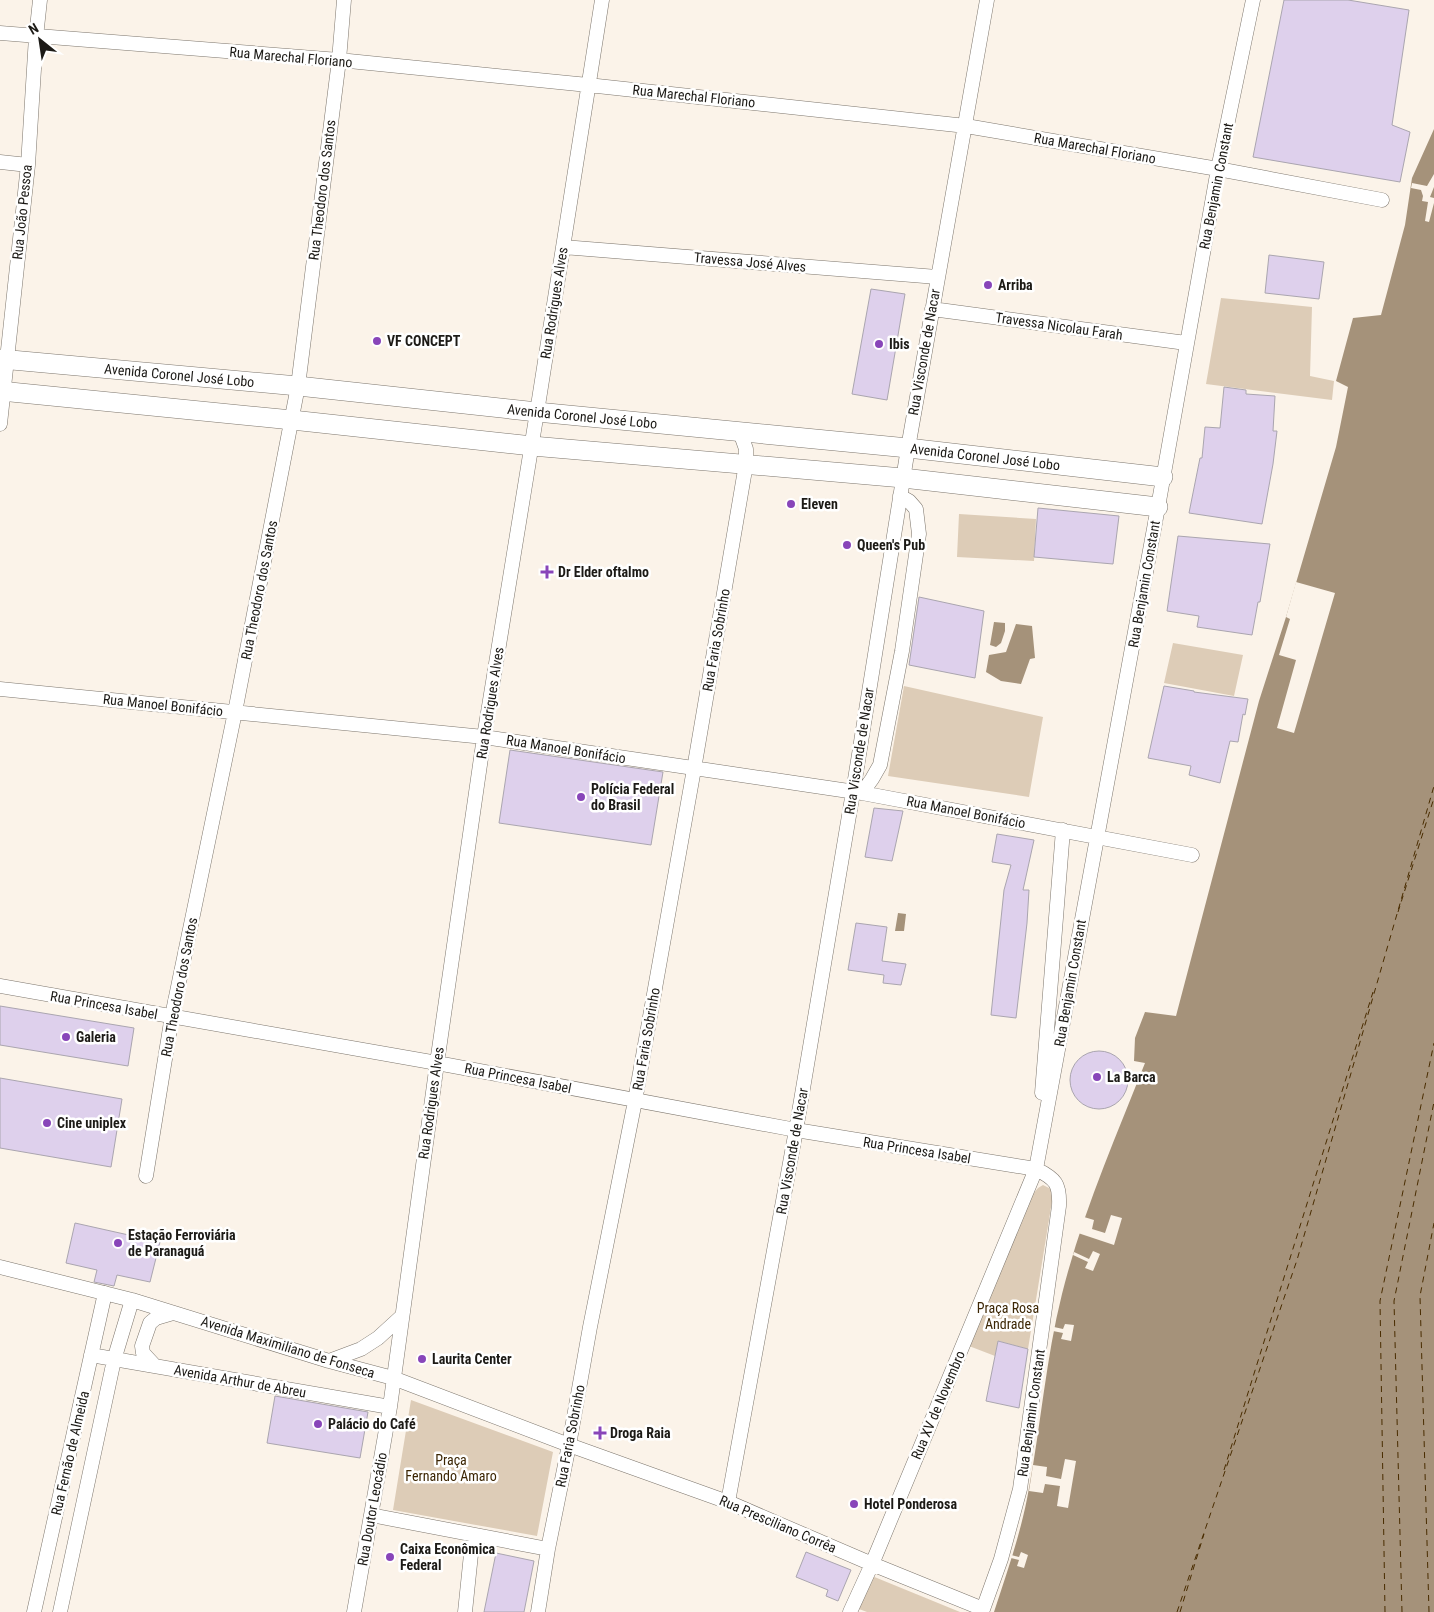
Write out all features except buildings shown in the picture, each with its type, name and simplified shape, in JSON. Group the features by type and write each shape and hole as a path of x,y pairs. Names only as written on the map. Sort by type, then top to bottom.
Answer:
{"street":[{"name":"Rua João Pessoa","path":"0,424 3,360 28,165 40,0"},
{"name":"Rua Theodoro dos Santos","path":"146,1176 172,1016 235,712 298,386 339,60 344,0"},
{"name":"Rua Rodrigues Alves","path":"390,1407 401,1317 484,737 602,0"},
{"name":"Rua Visconde de Nacar","path":"728,1502 858,792 901,487 987,0"},
{"name":"Rua Benjamin Constant","path":"1036,1169 1218,169 1253,0"},
{"name":"Rua Marechal Floriano","path":"0,34 339,60 966,126 1218,169 1382,200"},
{"path":"0,162 28,165"},
{"name":"Travessa José Alves","path":"563,247 937,277"},
{"name":"Travessa Nicolau Farah","path":"932,309 1186,343"},
{"name":"Avenida Coronel José Lobo","path":"3,360 298,386 537,412 908,448 1163,477"},
{"path":"2,391 532,446 746,464 901,487 1158,506"},
{"name":"Rua Faria Sobrinho","path":"538,1612 548,1549 570,1445 590,1327 635,1101 694,769 746,464 746,449 740,432"},
{"path":"858,792 872,779 880,765 902,651 919,534 916,509 901,487"},
{"name":"Rua Manoel Bonifácio","path":"0,689 484,737 858,792 1192,856"},
{"name":"Rua Benjamin Constant","path":"1036,1169 1063,830"},
{"name":"Rua Princesa Isabel","path":"0,986 437,1063 796,1130 1036,1169"},
{"name":"Rua Benjamin Constant","path":"983,1611 1001,1559 1020,1489 1060,1195 1056,1182 1036,1169"},
{"name":"Rua XV de Novembro","path":"850,1612 872,1564 1036,1169"},
{"name":"Avenida Maximiliano de Fonseca","path":"0,1267 132,1300 329,1361 393,1378 570,1445"},
{"name":"Rua Fernão de Almeida","path":"34,1612 105,1293"},
{"name":"Rua Fernão de Almeida","path":"60,1612 114,1360 132,1300"},
{"path":"155,1366 146,1359 142,1346 150,1323 156,1318 174,1313"},
{"path":"329,1361 361,1349 378,1338 401,1317"},
{"name":"Avenida Arthur de Abreu","path":"91,1355 390,1407"},
{"name":"Rua Doutor Leocádio","path":"354,1612 390,1407"},
{"name":"Rua Presciliano Corrêa","path":"570,1445 728,1502 983,1611"},
{"path":"371,1515 548,1549"},
{"path":"465,1612 473,1535"}],"green space":[{"path":"1221,298 1312,307 1310,376 1334,381 1332,400 1206,384"},
{"path":"959,514 1036,519 1034,561 957,557"},
{"path":"1173,643 1243,655 1234,696 1164,683"},
{"path":"904,686 1043,717 1029,797 888,776"},
{"name":"Praça Rosa Andrade","path":"1043,1185 1051,1189 1053,1195 1028,1349 998,1341 995,1356 969,1346 1033,1194"},
{"name":"Praça Fernando Amaro","path":"411,1400 553,1452 537,1536 393,1510"},
{"path":"872,1576 960,1612 867,1612 859,1609"}],"shaded area":[{"path":"1434,129 1434,1612 994,1612 1014,1551 1026,1504 1056,1318 1070,1264 1100,1177 1145,1063 1134,1061 1135,1038 1145,1012 1176,1016 1259,701 1336,447 1348,387 1336,381 1353,318 1381,315 1405,225 1412,178"},
{"path":"994,622 1005,623 1005,631 1001,643 996,647 990,645"},
{"path":"1016,624 1032,626 1035,658 1030,659 1021,684 1001,681 986,672 989,655 1006,652"},
{"path":"898,913 906,914 904,931 895,931"}],"pier":[{"path":"1434,174 1434,187 1430,197 1434,198 1434,203 1429,222 1425,221 1428,202 1422,201 1421,190 1411,188 1412,183 1427,186"},
{"path":"1296,582 1335,593 1294,733 1277,728 1296,660 1279,655 1290,619 1286,617"},
{"path":"1111,1215 1122,1218 1114,1245 1078,1233 1084,1217 1094,1220 1092,1229 1105,1233"},
{"path":"1093,1251 1100,1254 1093,1271 1085,1268 1088,1262 1073,1255 1074,1252 1089,1259"},
{"path":"1065,1324 1074,1325 1071,1341 1061,1339 1063,1333 1053,1331 1054,1327 1063,1329"},
{"path":"1065,1459 1076,1461 1068,1508 1057,1506 1060,1486 1045,1484 1043,1493 1029,1491 1033,1465 1047,1467 1046,1476 1061,1479"},
{"path":"1021,1552 1028,1555 1024,1568 1017,1566 1019,1560 1011,1558 1011,1555 1019,1557"}],"ferry route":[{"path":"1177,1612 1297,1260 1434,786"},
{"path":"1398,912 1434,798"},
{"path":"1224,1470 1373,992"},
{"path":"1385,1612 1380,1301 1434,1043"},
{"path":"1402,1612 1394,1301 1434,1102"},
{"path":"1429,1612 1420,1296 1434,1223"},
{"path":"1180,1612 1204,1534"}],"place":[{"name":"Arriba","path":"988,285"},
{"name":"VF CONCEPT","path":"377,341"},
{"name":"Ibis","path":"879,344"},
{"name":"Eleven","path":"791,504"},
{"name":"Queen's Pub","path":"847,545"},
{"name":"Dr Elder oftalmo","path":"547,572"},
{"name":"Polícia Federal do Brasil","path":"581,797"},
{"name":"Galeria","path":"66,1037"},
{"name":"La Barca","path":"1097,1077"},
{"name":"Cine uniplex","path":"47,1123"},
{"name":"Estação Ferroviária de Paranaguá","path":"118,1243"},
{"name":"Laurita Center","path":"422,1359"},
{"name":"Palácio do Café","path":"318,1424"},
{"name":"Droga Raia","path":"600,1433"},
{"name":"Hotel Ponderosa","path":"854,1504"},
{"name":"Caixa Econômica Federal","path":"390,1557"}]}
